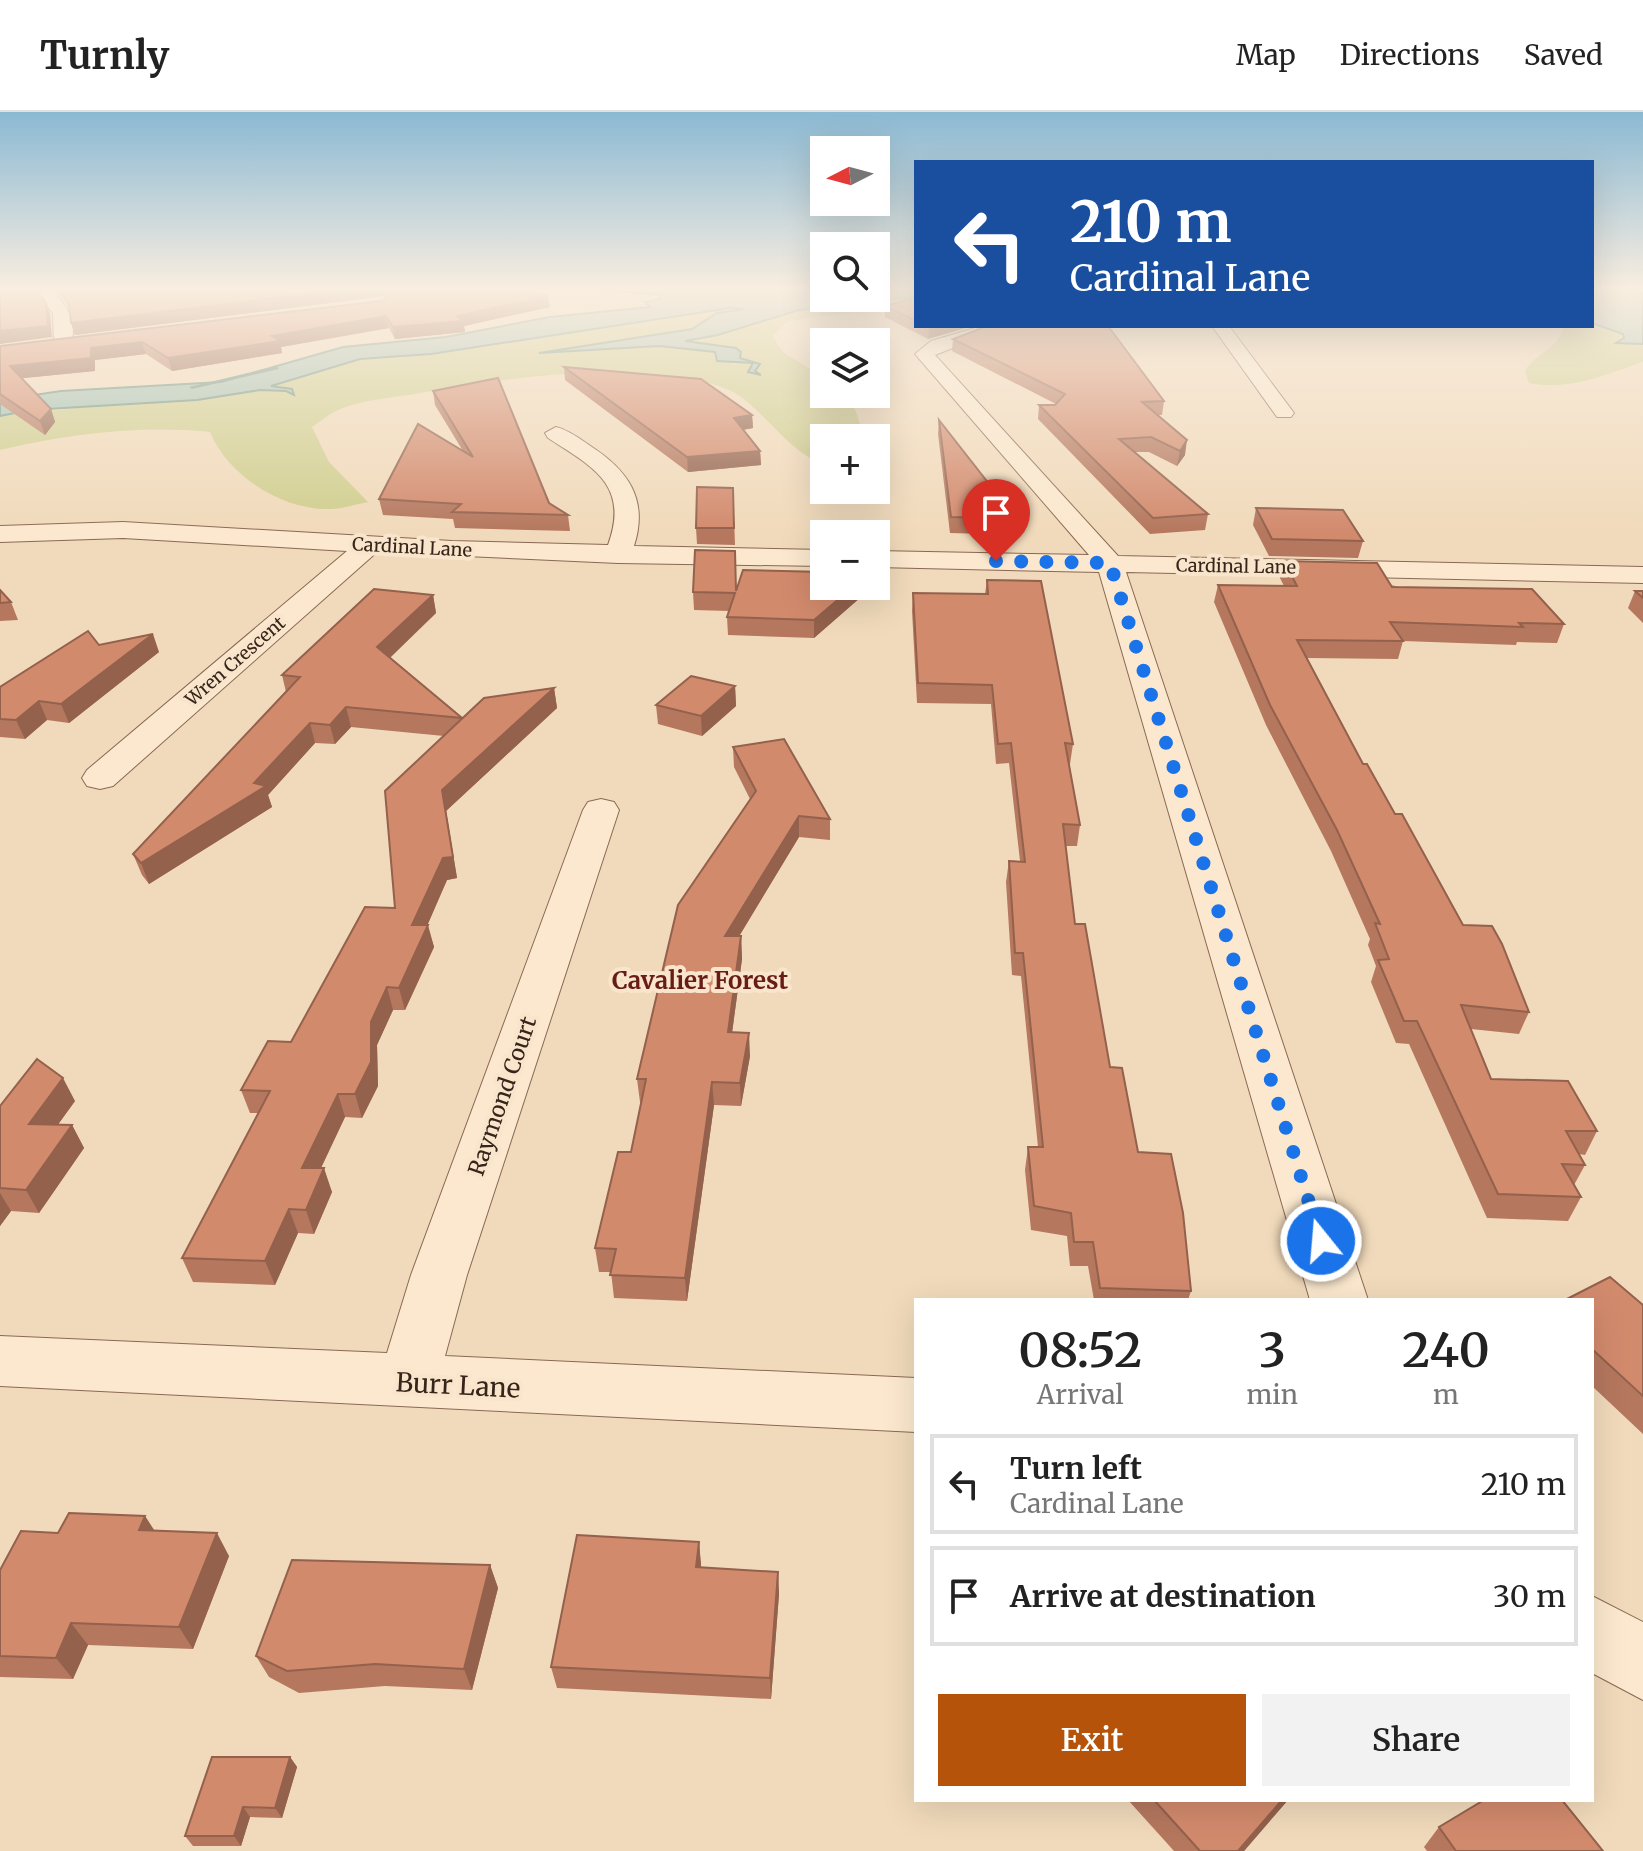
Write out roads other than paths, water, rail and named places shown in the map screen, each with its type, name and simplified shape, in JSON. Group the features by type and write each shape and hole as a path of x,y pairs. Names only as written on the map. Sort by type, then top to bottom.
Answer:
{"street":[{"path":"937,370 1110,563 1338,1298"},
{"path":"1252,370 1284,413"},
{"path":"556,433 607,468 626,493 631,510 629,529 618,555"},
{"name":"Cardinal Lane","path":"0,534 66,524 370,545 618,555 810,558"},
{"name":"Wren Crescent","path":"100,778 370,545"},
{"name":"Cardinal Lane","path":"890,559 1643,575"},
{"name":"Raymond Court","path":"408,1383 439,1275 601,810"},
{"name":"Burr Lane","path":"0,1361 914,1405"},
{"path":"1594,1632 1643,1664"}],"waterway":[{"path":"192,387 267,370"}],"district":[{"name":"Cavalier Forest","path":"700,980"}]}
